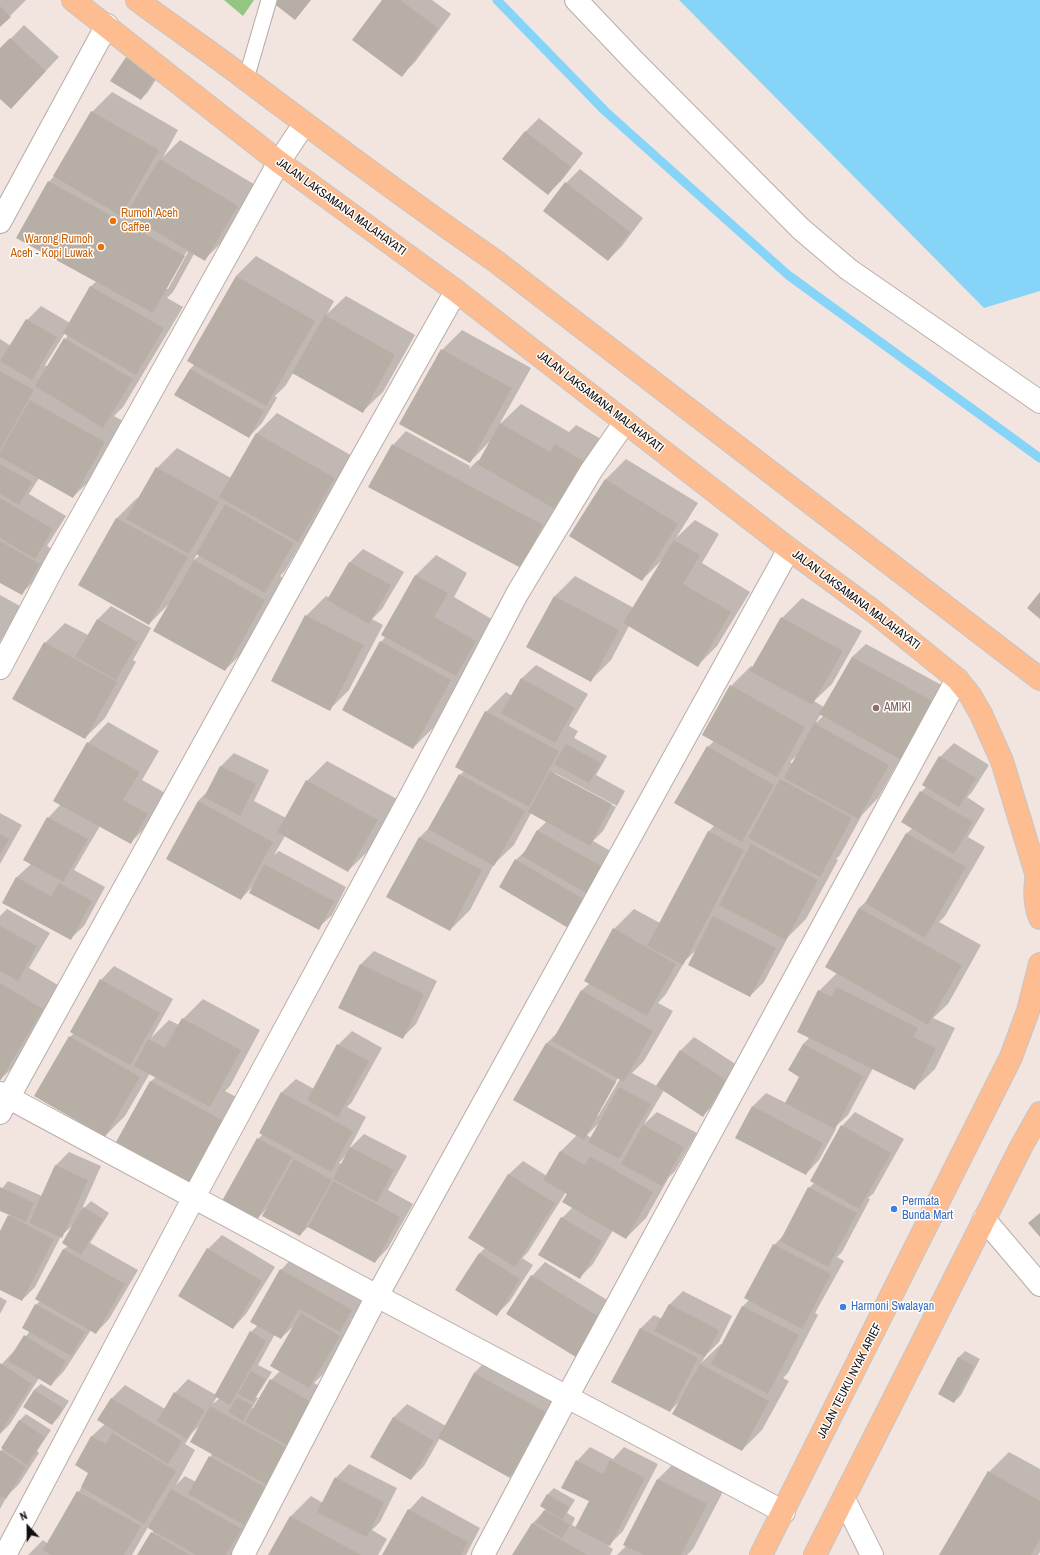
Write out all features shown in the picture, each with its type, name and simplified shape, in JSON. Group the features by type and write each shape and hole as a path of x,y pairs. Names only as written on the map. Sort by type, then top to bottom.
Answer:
{"highway":[{"name":"JALAN LAKSAMANA MALAHAYATI","path":"73,0 107,25 279,162 456,291 789,549 873,611 957,679 970,695 981,714 1002,761 1038,868 1035,894 1040,918"},
{"path":"137,0 246,79 304,124 421,210 494,260 1040,679"},
{"name":"JALAN TEUKU NYAK ARIEF","path":"761,1555 784,1512 1011,1058 1028,1011 1040,964"},
{"path":"815,1555 984,1219 1040,1113"}],"street":[{"path":"576,0 634,61 801,229 848,269 1040,402"},
{"path":"0,222 107,25"},
{"path":"0,668 54,566 279,162 304,124"},
{"path":"456,291 3,1101 194,1197 784,1512"},
{"path":"5,1555 194,1197 415,788 517,594 591,471 625,422"},
{"path":"243,1555 377,1296 789,549"},
{"path":"483,1555 567,1397 957,679"},
{"path":"984,1219 1040,1285"},
{"path":"844,1500 872,1555"}],"lane":[{"path":"246,79 268,0"}],"green space":[{"path":"224,0 254,0 243,16"}],"water":[{"path":"679,0 1040,0 1040,291 984,308"}],"building":[{"path":"273,0 311,0 295,20 272,2"},
{"path":"382,0 400,0 438,28 402,77 352,40"},
{"path":"0,6 11,17 0,27"},
{"path":"10,38 46,71 11,109 0,99 0,48"},
{"path":"126,57 156,77 141,100 110,81"},
{"path":"91,111 159,150 121,216 53,176"},
{"path":"525,131 571,167 548,195 502,159"},
{"path":"160,159 238,206 205,261 126,214"},
{"name":"Warong Rumoh Aceh - Kopi Luwak","path":"48,181 185,256 153,313 16,238"},
{"path":"565,182 630,232 608,261 543,211"},
{"path":"236,276 315,321 266,406 187,361"},
{"path":"90,286 164,328 136,375 63,333"},
{"path":"325,315 395,355 363,413 292,373"},
{"path":"26,319 57,337 32,380 0,361"},
{"path":"64,338 133,379 103,428 35,386"},
{"path":"441,349 512,388 470,463 399,424"},
{"path":"190,369 264,411 249,438 174,395"},
{"path":"0,371 34,390 0,450"},
{"path":"30,400 105,442 73,498 0,457 0,452"},
{"path":"500,423 550,452 555,444 583,461 555,509 477,464"},
{"path":"256,433 335,478 298,542 219,497"},
{"path":"392,444 543,525 521,568 368,487"},
{"path":"0,464 32,482 19,505 0,494"},
{"path":"156,467 219,502 189,554 126,519"},
{"path":"605,479 678,524 642,581 569,536"},
{"path":"0,498 53,529 35,559 0,538"},
{"path":"225,504 294,543 265,593 196,554"},
{"path":"116,518 188,557 149,625 78,585"},
{"path":"674,540 700,555 683,584 731,612 698,667 623,623"},
{"path":"0,541 40,564 22,595 0,583"},
{"path":"194,560 265,600 225,671 153,631"},
{"path":"349,562 391,585 369,624 327,600"},
{"path":"415,575 448,593 434,617 476,641 456,676 381,635"},
{"path":"1040,592 1040,619 1027,608"},
{"path":"554,596 619,630 591,682 526,647"},
{"path":"305,615 364,645 330,711 271,681"},
{"path":"781,617 843,651 812,705 750,671"},
{"path":"97,619 138,642 116,680 75,657"},
{"path":"380,641 451,680 413,749 342,710"},
{"path":"44,642 117,682 85,739 12,699"},
{"name":"AMIKI","path":"852,657 934,702 901,760 819,714"},
{"path":"521,678 575,708 555,743 501,713"},
{"path":"730,685 805,727 777,777 702,735"},
{"path":"485,711 559,751 529,807 455,767"},
{"path":"814,723 889,765 858,819 784,778"},
{"path":"87,742 140,772 123,800 148,814 131,844 53,801"},
{"path":"566,744 601,763 589,783 554,764"},
{"path":"707,746 774,785 742,842 674,803"},
{"path":"939,756 976,778 959,807 922,785"},
{"path":"220,766 256,784 240,816 204,797"},
{"path":"550,771 612,804 590,846 528,812"},
{"path":"459,774 525,811 494,866 428,829"},
{"path":"780,779 852,818 820,877 748,838"},
{"path":"306,780 378,820 348,872 277,832"},
{"path":"920,791 973,822 954,854 901,822"},
{"path":"198,801 273,842 241,900 166,859"},
{"path":"47,817 88,839 63,882 23,860"},
{"path":"537,830 608,870 593,897 522,856"},
{"path":"708,831 744,850 683,965 647,946"},
{"path":"906,833 966,867 925,938 865,903"},
{"path":"0,834 9,839 0,855"},
{"path":"419,837 482,870 450,931 386,897"},
{"path":"751,844 818,880 786,940 719,905"},
{"path":"515,859 592,904 575,932 499,887"},
{"path":"264,864 334,901 319,930 249,893"},
{"path":"16,877 51,896 59,883 92,901 71,940 2,903"},
{"path":"859,908 962,965 928,1025 825,967"},
{"path":"713,916 776,948 750,997 688,965"},
{"path":"0,926 37,946 18,981 0,971"},
{"path":"613,928 676,964 647,1016 584,981"},
{"path":"360,964 424,994 403,1039 338,1008"},
{"path":"100,979 160,1013 130,1065 70,1032"},
{"path":"0,983 43,1009 0,1081"},
{"path":"837,987 918,1028 913,1037 936,1048 915,1090 797,1032 818,990 831,997"},
{"path":"581,990 653,1031 624,1082 552,1041"},
{"path":"182,1018 241,1050 210,1107 134,1066 148,1039 165,1048"},
{"path":"69,1036 140,1077 105,1137 34,1096"},
{"path":"546,1043 616,1082 584,1140 513,1100"},
{"path":"337,1044 369,1061 338,1117 307,1100"},
{"path":"803,1044 863,1076 835,1129 785,1103 799,1077 788,1070"},
{"path":"680,1050 727,1081 703,1117 656,1086"},
{"path":"150,1081 224,1121 190,1183 116,1142"},
{"path":"619,1087 651,1104 619,1159 588,1142"},
{"path":"281,1092 353,1131 331,1172 259,1133"},
{"path":"752,1106 823,1143 806,1175 735,1138"},
{"path":"643,1125 684,1147 662,1186 621,1164"},
{"path":"841,1125 891,1153 859,1209 810,1181"},
{"path":"257,1138 292,1157 257,1220 222,1201"},
{"path":"350,1147 394,1170 377,1202 333,1179"},
{"path":"560,1151 585,1165 590,1156 653,1192 626,1239 562,1202 567,1194 543,1180"},
{"path":"294,1159 332,1180 300,1236 262,1216"},
{"path":"55,1165 88,1180 62,1238 29,1223"},
{"path":"508,1174 555,1203 515,1267 468,1238"},
{"path":"333,1181 400,1217 375,1263 308,1227"},
{"path":"0,1187 34,1203 26,1222 0,1211"},
{"path":"808,1187 857,1213 828,1267 780,1241"},
{"path":"83,1207 103,1219 81,1255 62,1243"},
{"path":"1040,1213 1040,1237 1028,1223"},
{"path":"8,1215 54,1239 22,1301 0,1290 0,1231"},
{"path":"561,1217 602,1241 580,1279 538,1255"},
{"path":"773,1244 831,1274 802,1329 744,1298"},
{"path":"207,1248 262,1281 233,1329 178,1296"},
{"path":"63,1249 125,1284 96,1334 35,1299"},
{"path":"479,1253 520,1279 497,1316 455,1290"},
{"path":"280,1269 352,1310 340,1332 299,1309 281,1339 250,1322"},
{"path":"531,1275 604,1320 579,1359 506,1314"},
{"path":"35,1304 85,1332 71,1356 22,1328"},
{"path":"669,1304 719,1330 705,1357 654,1331"},
{"path":"742,1306 799,1335 768,1394 711,1364"},
{"path":"301,1313 340,1336 309,1388 270,1366"},
{"path":"640,1328 698,1358 670,1412 611,1382"},
{"path":"250,1331 266,1341 230,1405 214,1396"},
{"path":"24,1335 66,1361 51,1386 8,1361"},
{"path":"958,1357 974,1366 954,1403 938,1394"},
{"path":"0,1363 32,1384 0,1433"},
{"path":"700,1364 769,1401 742,1451 672,1414"},
{"path":"251,1371 266,1379 253,1402 238,1394"},
{"path":"474,1373 546,1412 510,1478 438,1438"},
{"path":"270,1379 313,1403 288,1446 245,1422"},
{"path":"34,1390 63,1408 52,1425 23,1407"},
{"path":"174,1392 205,1410 187,1439 157,1421"},
{"path":"237,1397 252,1405 243,1421 228,1412"},
{"path":"111,1398 182,1441 168,1464 97,1420"},
{"path":"210,1406 289,1449 269,1486 190,1442"},
{"path":"393,1417 434,1441 411,1480 370,1457"},
{"path":"19,1420 45,1437 27,1465 1,1448"},
{"path":"112,1433 176,1471 144,1524 81,1487 88,1473 75,1465 91,1436 106,1444"},
{"path":"0,1450 26,1467 6,1499 2,1496 0,1499"},
{"path":"209,1456 265,1487 244,1525 188,1494"},
{"path":"576,1460 603,1474 610,1460 645,1478 610,1546 575,1528 589,1501 561,1488"},
{"path":"988,1471 1040,1501 1040,1539 1031,1555 939,1555"},
{"path":"335,1477 384,1502 367,1537 317,1512"},
{"path":"657,1479 707,1504 681,1555 644,1555 623,1545"},
{"path":"171,1489 242,1529 226,1555 196,1555 148,1528"},
{"path":"77,1491 141,1526 124,1555 51,1555 43,1550"},
{"path":"547,1494 569,1507 562,1520 540,1506"},
{"path":"408,1509 468,1542 461,1555 382,1555"},
{"path":"544,1510 570,1525 562,1538 536,1523"},
{"path":"290,1516 361,1555 268,1555"},
{"path":"532,1523 587,1555 512,1555"},
{"path":"151,1532 190,1555 137,1555"}],"waterway":[{"path":"497,0 605,111 788,275 1040,458"}],"place":[{"name":"Rumoh Aceh Caffee","path":"113,221"},
{"name":"Warong Rumoh Aceh - Kopi Luwak","path":"101,247"},
{"name":"AMIKI","path":"876,708"},
{"name":"Permata Bunda Mart","path":"894,1209"},
{"name":"Harmoni Swalayan","path":"843,1307"}]}
